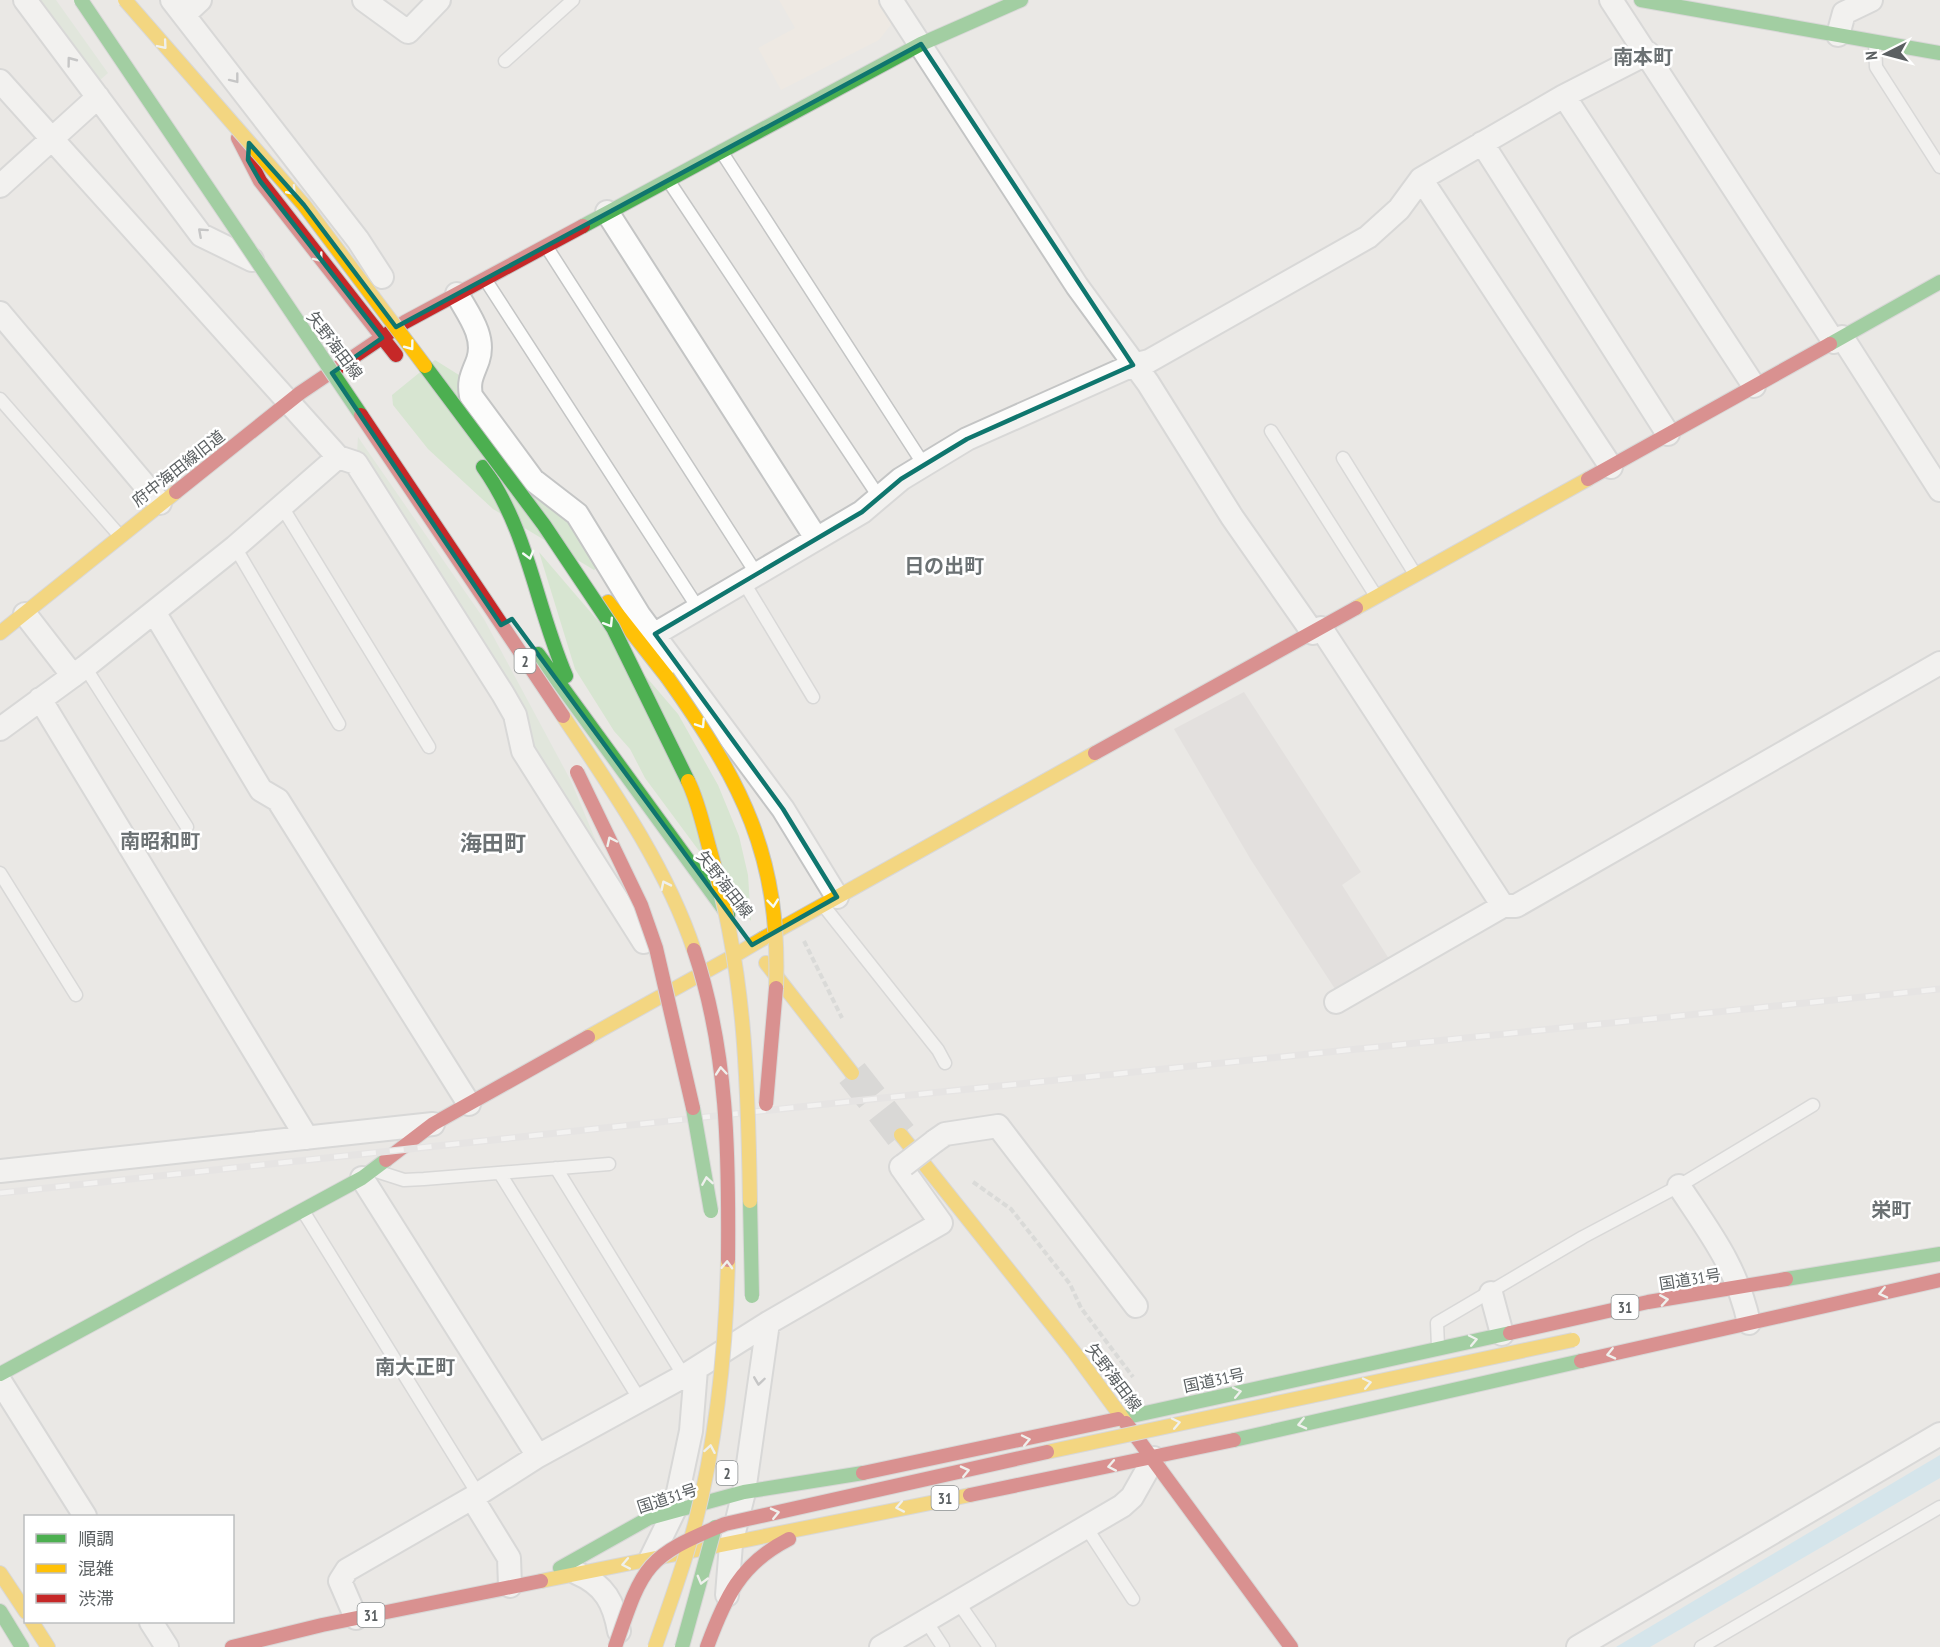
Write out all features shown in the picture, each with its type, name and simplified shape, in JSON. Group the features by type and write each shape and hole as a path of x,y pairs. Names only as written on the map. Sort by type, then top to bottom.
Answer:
{"main road":[{"name":"矢野海田線","path":"65,0 333,372 369,415 457,547 580,710 690,866 852,1073"},
{"name":"2","path":"81,0 279,298 429,513 633,825 688,934 708,992 720,1054 727,1143 729,1216 725,1326 717,1407 695,1522 655,1647"},
{"path":"125,0 311,214 544,525 613,628 691,787 724,897 741,992 748,1068 754,1311"},
{"path":"142,0 211,89 248,160 277,204 402,362"},
{"name":"府中海田線旧道","path":"0,633 289,402 382,338 485,278 921,44 1000,4 1021,0"},
{"path":"1641,0 1940,52"},
{"path":"0,1374 368,1174 433,1124 1940,282"},
{"name":"矢野海田線","path":"469,449 496,483 523,535 542,612 580,710"},
{"path":"496,483 599,591 667,677 717,749 736,786 760,848 772,890 777,966 765,1117"},
{"path":"457,547 490,617 558,734"},
{"path":"571,759 641,905 656,948 667,985 699,1131 712,1222"},
{"name":"矢野海田線","path":"901,1135 1154,1458 1291,1647"},
{"path":"745,1355 754,1311 764,1139"},
{"path":"714,1243 717,1407"},
{"name":"国道31号","path":"510,1586 558,1569 649,1518 674,1511 735,1486 902,1467 1648,1302 1739,1296 1940,1254"},
{"name":"国道31号","path":"232,1647 356,1618 731,1544 870,1512 1154,1458 1940,1280"},
{"path":"616,1642 644,1576 653,1561 679,1544 725,1524 1164,1426 1578,1339"},
{"name":"2","path":"682,1647 702,1580 735,1486"},
{"path":"707,1647 727,1594 759,1555 786,1539 870,1512"},
{"path":"0,1573 24,1609"},
{"path":"0,1611 22,1647"},
{"path":"33,1623 48,1647"}],"street":[{"path":"25,0 201,235 252,260"},
{"path":"364,0 408,32 439,0"},
{"path":"891,0 1077,286 1148,383 1233,517 1317,631 1503,906"},
{"path":"1611,0 1940,490"},
{"path":"1838,35 1844,13 1863,2"},
{"path":"185,5 253,103 358,240 382,278"},
{"path":"655,634 862,512 924,465 967,439 1133,365 1149,361 1368,237 1399,209 1421,179 1564,96 1648,53"},
{"path":"0,81 54,138 338,457 356,463 497,684 515,715 523,751 674,989"},
{"path":"1564,96 1754,386"},
{"path":"0,186 98,97"},
{"path":"248,160 253,103"},
{"path":"1482,143 1668,434"},
{"path":"1421,179 1611,466"},
{"path":"607,212 816,538"},
{"path":"457,294 481,343 478,359 468,380 471,396 533,480 577,513 639,615 783,809 830,901"},
{"path":"0,313 160,503"},
{"path":"0,729 79,671 235,547 280,505 338,457"},
{"path":"154,612 261,790 278,800 470,1104"},
{"path":"25,614 79,671"},
{"path":"1336,1002 1503,906 1516,906 1940,663"},
{"path":"40,699 307,1138"},
{"path":"0,1172 433,1124"},
{"path":"356,1618 340,1581 346,1570 475,1496 538,1456 690,1372 754,1311 941,1223 901,1167 945,1134 998,1126 1136,1306"},
{"path":"368,1174 538,1456"},
{"path":"1679,1186 1731,1265 1749,1323"},
{"path":"1491,1293 1502,1334"},
{"path":"724,1647 728,1634 727,1594 735,1486 754,1311"},
{"path":"616,1642 650,1559 674,1511 691,1431 690,1372"},
{"path":"0,1381 84,1515"},
{"path":"1578,1647 1940,1434"},
{"path":"881,1647 1086,1527 1132,1497 1154,1458"},
{"path":"475,1496 509,1558 510,1586"},
{"path":"577,1573 590,1579 605,1591 615,1608 616,1642"},
{"path":"152,1623 167,1647"}],"lane":[{"path":"505,61 573,0"},
{"path":"1734,0 1734,16"},
{"path":"1875,41 1876,67 1940,167"},
{"path":"721,150 924,465"},
{"path":"668,179 879,497"},
{"path":"546,245 749,578 813,697"},
{"path":"485,278 698,608"},
{"path":"0,399 120,536"},
{"path":"1271,431 1377,597"},
{"path":"1343,458 1416,575"},
{"path":"280,505 429,747"},
{"path":"235,547 339,724"},
{"path":"79,671 187,827"},
{"path":"0,873 76,995"},
{"path":"830,901 938,1050 945,1063"},
{"path":"1438,1348 1437,1323 1583,1237 1679,1186 1813,1105"},
{"path":"368,1174 404,1180 501,1175 609,1164"},
{"path":"556,1168 690,1372"},
{"path":"501,1175 640,1400"},
{"path":"303,1210 475,1496"},
{"path":"1701,1647 1940,1507"},
{"path":"1086,1527 1133,1599"},
{"path":"958,1602 989,1647"},
{"path":"926,1621 943,1647"}],"path":[{"path":"800,934 845,1023"},
{"path":"971,1181 1011,1209 1070,1284 1081,1308 1133,1377"}],"highlighted area":[{"path":"921,44 1133,365 967,439 901,479 862,512 655,634 783,809 837,897 752,945 512,619 501,625 332,373 382,338 260,181 248,160 249,143 304,205 396,327"}],"shaded area":[{"path":"779,0 878,0 893,22 879,40 781,90 758,48 795,28"},
{"path":"1244,692 1361,872 1342,885 1391,962 1337,992 1251,860 1174,729"}],"green space":[{"path":"38,0 56,0 108,73 99,81"},
{"path":"435,360 459,375 459,391 569,519 598,567 594,570 493,509 428,449 393,405 392,395"},
{"path":"358,437 484,619 571,781 603,858 540,760 357,453"},
{"path":"539,552 678,714 718,785 739,836 748,875 751,921 645,778 630,749 614,731 575,669"}],"water":[{"path":"1940,1455 1940,1478 1650,1647 1616,1647"}],"tunnel":[{"path":"852,1073 901,1135"}],"railway":[{"path":"0,1193 892,1097 1940,989"}],"traffic: fast":[{"path":"81,0 361,415"},
{"path":"583,226 921,44 1021,0"},
{"path":"1641,0 1940,53"},
{"path":"1830,344 1940,282"},
{"path":"425,366 544,525 613,628 688,781"},
{"path":"483,467 511,517 566,676"},
{"path":"538,654 728,915"},
{"path":"693,1108 711,1211"},
{"path":"0,1374 362,1178 386,1160"},
{"path":"750,1201 752,1296"},
{"path":"1786,1279 1940,1254"},
{"path":"1118,1419 1510,1333"},
{"path":"1234,1440 1581,1361"},
{"path":"560,1568 649,1518 744,1492 863,1473"},
{"path":"682,1647 715,1527"},
{"path":"0,1611 22,1647"}],"traffic: slow":[{"path":"125,0 304,205 425,366"},
{"path":"1356,608 1588,479"},
{"path":"0,633 176,492"},
{"path":"608,602 667,677"},
{"path":"667,677 716,751 752,822 772,898 776,941 776,988"},
{"path":"563,716 619,800 653,858 669,888 694,950"},
{"path":"764,938 1095,753"},
{"path":"688,781 700,813 721,892 737,979 746,1066 750,1201"},
{"path":"737,954 764,938"},
{"path":"588,1037 737,954"},
{"path":"766,963 852,1073"},
{"path":"901,1135 1074,1352 1126,1423"},
{"path":"655,1647 691,1540 703,1492 719,1393 728,1260"},
{"path":"1047,1452 1573,1340"},
{"path":"541,1581 970,1495"},
{"path":"0,1573 24,1609"},
{"path":"33,1623 48,1647"}],"traffic: jam":[{"path":"238,138 260,181 396,355"},
{"path":"176,492 300,393 405,322 583,226"},
{"path":"1588,479 1830,344"},
{"path":"361,415 563,716"},
{"path":"1095,753 1356,608"},
{"path":"577,772 641,905 656,948 693,1108"},
{"path":"694,950 714,1026 720,1065 727,1142 728,1260"},
{"path":"766,1104 776,988"},
{"path":"386,1160 433,1124 588,1037"},
{"path":"1510,1333 1648,1302 1786,1279"},
{"path":"1581,1361 1940,1280"},
{"path":"863,1473 1118,1419"},
{"path":"1126,1423 1291,1647"},
{"path":"970,1495 1234,1440"},
{"path":"615,1647 633,1598 650,1568 662,1556 698,1535 725,1524 1047,1452"},
{"path":"707,1647 736,1584 758,1560 789,1539"},
{"path":"232,1647 322,1625 541,1581"}],"district":[{"name":"南本町","path":"1643,57"},
{"name":"日の出町","path":"944,566"},
{"name":"南昭和町","path":"160,841"},
{"name":"海田町","path":"493,843"},
{"name":"栄町","path":"1891,1210"},
{"name":"南大正町","path":"415,1367"}]}
